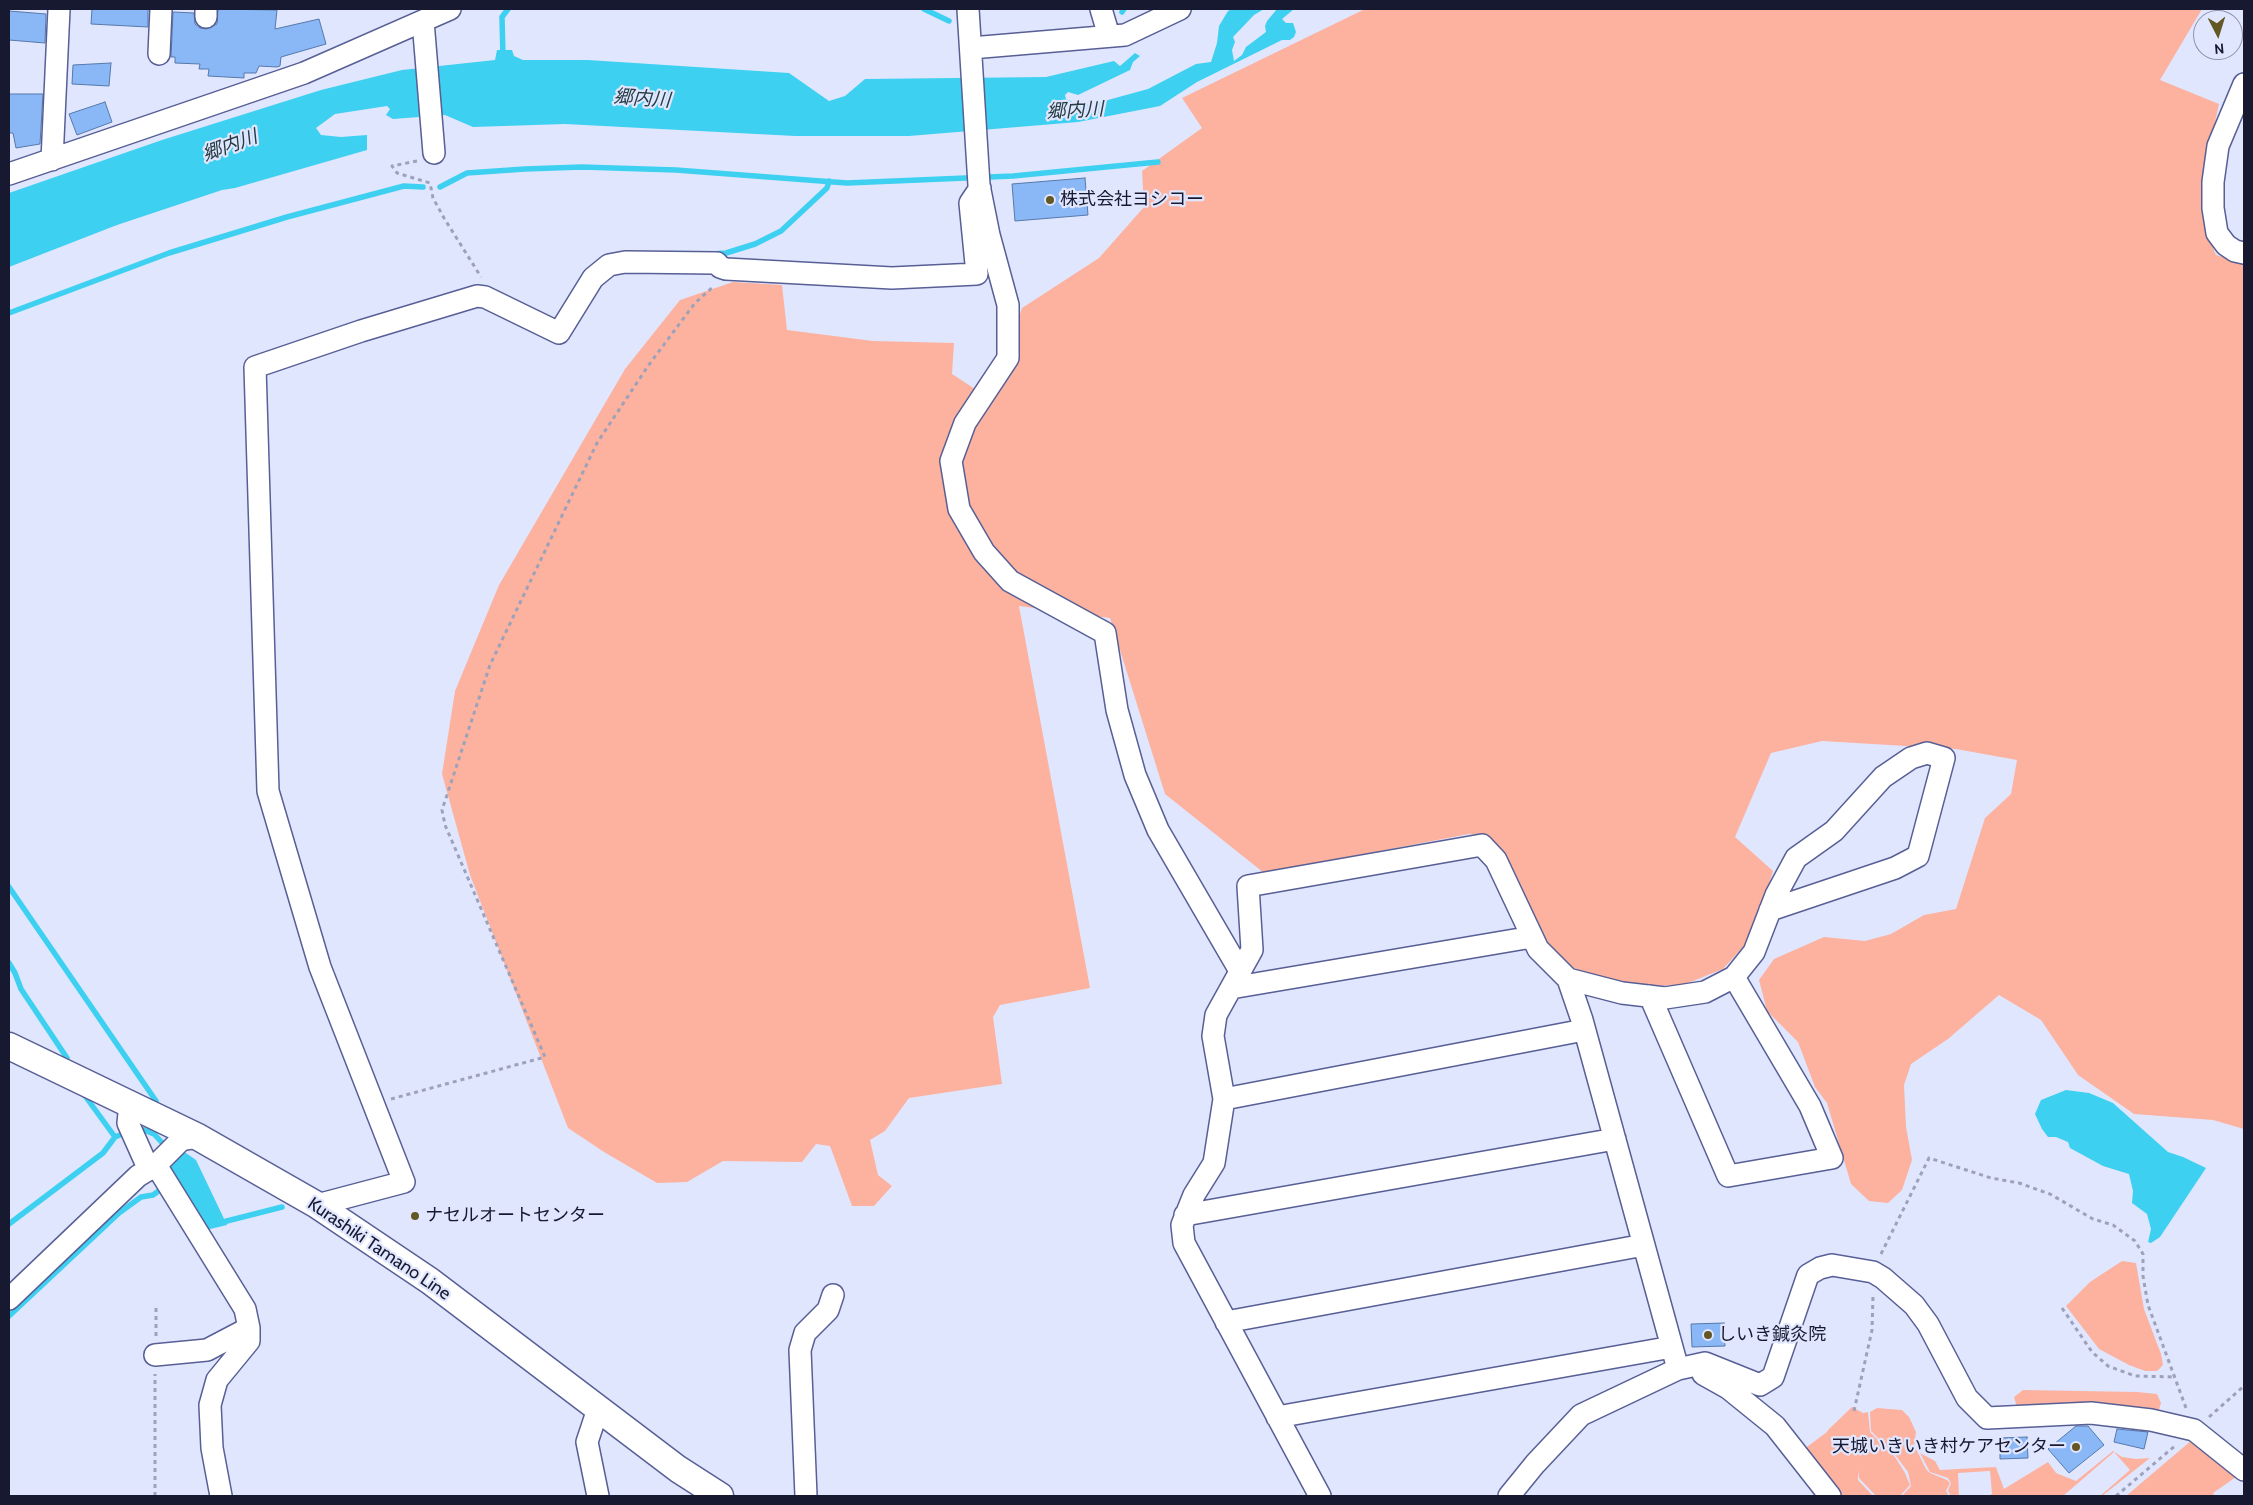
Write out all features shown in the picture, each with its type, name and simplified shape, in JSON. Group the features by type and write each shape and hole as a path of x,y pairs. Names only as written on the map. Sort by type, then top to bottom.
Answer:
{"main road":[{"name":"Kurashiki Tamano Line","path":"9,1046 131,1122 169,1163 317,1205 430,1281 678,1469 720,1496"}],"street":[{"path":"52,160 60,9"},
{"path":"158,54 161,9"},
{"path":"9,174 423,31 450,9"},
{"path":"968,9 978,174 989,235 1008,305 1008,358 965,423 951,461 959,510 984,552 1010,581 1105,633 1117,710 1135,775 1158,830 1235,980"},
{"path":"1101,9 1109,36"},
{"path":"970,52 1125,35 1180,9"},
{"path":"423,31 434,153"},
{"path":"2244,84 2218,146 2213,182 2213,208 2217,233 2226,245 2244,253"},
{"path":"317,1205 404,1182 320,966 268,791 255,367 470,297 485,297 559,333 593,278 609,265 625,262 717,263 720,267 726,269 892,278 977,274 970,203 978,174"},
{"path":"1568,979 1622,993 1665,998 1705,992 1734,977 1754,952 1770,910 1776,895 1796,858 1834,831 1883,778 1911,758 1927,753 1944,758 1918,856 1895,868 1770,910"},
{"path":"1320,1496 1184,1243 1182,1225 1185,1216 1194,1194 1214,1163 1224,1098 1214,1036 1216,1015 1252,950 1248,886 1482,845 1496,860 1538,949 1568,979 1584,1030 1672,1347 1684,1368 1728,1388 1775,1426 1830,1496"},
{"path":"1235,980 1532,937"},
{"path":"1650,996 1728,1176 1832,1158 1810,1106 1734,977"},
{"path":"1224,1098 1584,1030"},
{"path":"131,1122 169,1163 245,1309 249,1328 249,1341 217,1380 210,1405 212,1448 221,1496"},
{"path":"1185,1216 1614,1139"},
{"path":"9,1299 138,1176 169,1163"},
{"path":"1226,1322 1644,1245"},
{"path":"1509,1496 1535,1464 1581,1415 1684,1368 1705,1363 1760,1385 1773,1377 1808,1276 1820,1268 1832,1266 1873,1272 1884,1278 1914,1305 1928,1324 1967,1398 1987,1418 2091,1414 2151,1420 2194,1430 2244,1470"},
{"path":"806,1496 800,1350 806,1333 828,1310 833,1295"},
{"path":"155,1355 207,1350 249,1328"},
{"path":"1277,1416 1672,1347"},
{"path":"598,1409 587,1442 598,1496"}],"path":[{"path":"434,153 434,157 392,166 397,173 430,183 433,198 444,218 485,283 485,297"},
{"path":"382,1101 545,1057 445,825 442,810 490,665 597,443 648,366 695,303 713,288 726,269"},
{"path":"1854,1411 1872,1330 1873,1272 1900,1213 1929,1158 1991,1178 2020,1183 2050,1194 2093,1219 2113,1225 2136,1241 2143,1254 2148,1305 2194,1430"},
{"path":"154,1496 156,1305"},
{"path":"2062,1308 2092,1352 2108,1366 2135,1376 2175,1377"},
{"path":"2116,1496 2244,1386"}],"shaded area":[{"path":"1365,9 2202,9 2193,10 2193,24 2160,80 2219,104 2203,176 2207,234 2216,255 2244,263 2244,1129 2213,1120 2134,1114 2078,1075 2041,1020 1999,995 1948,1039 1911,1064 1904,1085 1906,1127 1912,1160 1902,1190 1888,1203 1869,1201 1851,1184 1827,1103 1815,1087 1798,1042 1767,1011 1759,980 1774,959 1824,937 1865,941 1891,934 1924,915 1956,909 1985,818 2011,794 2017,760 1956,749 1822,741 1771,753 1735,837 1773,871 1752,937 1723,969 1683,985 1649,986 1598,978 1565,964 1542,942 1508,861 1489,837 1469,834 1264,873 1165,794 1110,618 1019,606 1090,988 1000,1005 993,1017 1002,1084 909,1098 885,1131 870,1140 878,1175 892,1186 874,1206 852,1206 830,1146 816,1144 802,1162 723,1161 687,1182 657,1183 568,1128 470,875 442,774 455,691 499,585 625,369 680,300 733,282 782,285 787,330 873,341 954,343 952,374 992,400 1022,308 1099,258 1144,207 1142,171 1202,128 1182,98"},
{"path":"2122,1261 2136,1263 2144,1309 2161,1354 2163,1365 2157,1371 2145,1371 2129,1365 2099,1349 2066,1306 2090,1282"},
{"path":"2023,1390 2137,1392 2157,1394 2161,1403 2158,1413 2017,1407 2014,1397"},
{"path":"1852,1407 1863,1413 1868,1412 1870,1432 1895,1457 1905,1473 1910,1485 1900,1496 1876,1496 1859,1478 1858,1470 1858,1480 1873,1496 1834,1496 1800,1452 1827,1432 1823,1441 1828,1430"},
{"path":"1877,1408 1902,1410 1909,1417 1916,1432 1914,1445 1926,1469 1950,1483 1946,1491 1949,1496 1902,1496 1911,1486 1908,1472 1896,1456 1871,1431 1870,1412"},
{"path":"2192,1440 2237,1475 2213,1493 2215,1496 2126,1496"},
{"path":"2113,1451 2122,1457 2150,1458 2102,1496 2100,1496 2130,1470 2114,1452 2063,1496 1988,1496 1992,1494 1990,1471 1958,1473 1959,1496 1951,1496 1948,1491 1951,1483 1948,1478 1930,1472 1920,1453 1935,1461 1940,1470 1996,1467 2004,1489 2048,1462 2056,1473 2076,1481"}],"water":[{"name":"郷内川","path":"1232,9 1264,9 1254,15 1233,37 1235,42 1232,50 1234,61 1242,55 1246,47 1266,32 1265,26 1267,21 1277,9 1294,9 1282,19 1286,23 1293,23 1296,32 1294,37 1290,40 1282,40 1197,82 1160,106 1078,122 909,136 795,136 565,124 473,127 445,115 393,119 386,115 390,109 387,106 335,114 316,128 321,135 341,137 367,135 367,150 235,188 222,190 117,225 9,267 9,193 162,140 321,90 402,70 495,60 497,50 512,50 514,56 523,60 588,60 789,73 829,101 845,96 865,79 1046,77 1114,61 1120,66 1135,53 1140,56 1133,62 1130,70 1078,95 1068,92 1065,95 1066,99 1071,101 1074,106 1097,103 1148,89 1196,64 1211,62 1217,43 1219,26 1228,11"},
{"path":"2066,1090 2089,1093 2113,1103 2168,1152 2206,1168 2160,1237 2151,1243 2148,1242 2151,1229 2147,1214 2132,1203 2133,1191 2129,1174 2103,1166 2070,1148 2068,1142 2056,1137 2048,1137 2042,1129 2035,1114 2041,1100"},
{"path":"183,1151 196,1160 227,1225 206,1230 169,1168 170,1162"}],"building":[{"path":"92,9 148,9 148,27 91,24"},
{"path":"218,9 277,10 275,29 319,19 326,44 281,57 280,66 277,67 259,66 256,73 244,73 244,78 208,76 209,69 199,69 200,64 175,63 175,57 171,57 173,12 194,13 195,24 200,28 206,29 217,24"},
{"path":"9,11 46,14 45,43 9,40"},
{"path":"111,63 109,86 72,84 73,65"},
{"path":"9,94 43,94 40,144 16,148 13,133 9,133"},
{"path":"105,102 112,122 77,135 69,114"},
{"name":"株式会社ヨシコー","path":"1085,178 1088,215 1015,221 1012,184"},
{"name":"しいき鍼灸院","path":"1724,1323 1725,1346 1692,1347 1691,1324"},
{"name":"天城いきいき村ケアセンター","path":"2076,1426 2088,1426 2104,1445 2069,1473 2048,1449"},
{"path":"2117,1429 2148,1432 2144,1449 2114,1442"},
{"path":"2027,1437 2028,1458 2000,1459 2000,1438"}],"waterway":[{"path":"503,57 502,17 508,9"},
{"path":"924,9 949,21"},
{"path":"440,187 467,173 582,167 676,170 847,183 1013,176 1158,162"},
{"path":"712,254 726,253 755,244 781,231 827,188 829,181"},
{"path":"9,313 169,253 287,217 404,186 423,187"},
{"path":"9,887 156,1101"},
{"path":"9,963 21,989 67,1058"},
{"path":"83,1093 115,1137 127,1132"},
{"path":"136,1129 154,1134 167,1148"},
{"path":"9,1224 103,1153 115,1137"},
{"path":"9,1316 119,1213 141,1197 153,1195 164,1187"},
{"path":"219,1223 282,1207"}],"place":[{"name":"株式会社ヨシコー","path":"1050,200"},
{"name":"ナセルオートセンター","path":"415,1216"},
{"name":"しいき鍼灸院","path":"1708,1335"},
{"name":"天城いきいき村ケアセンター","path":"2076,1447"}]}
